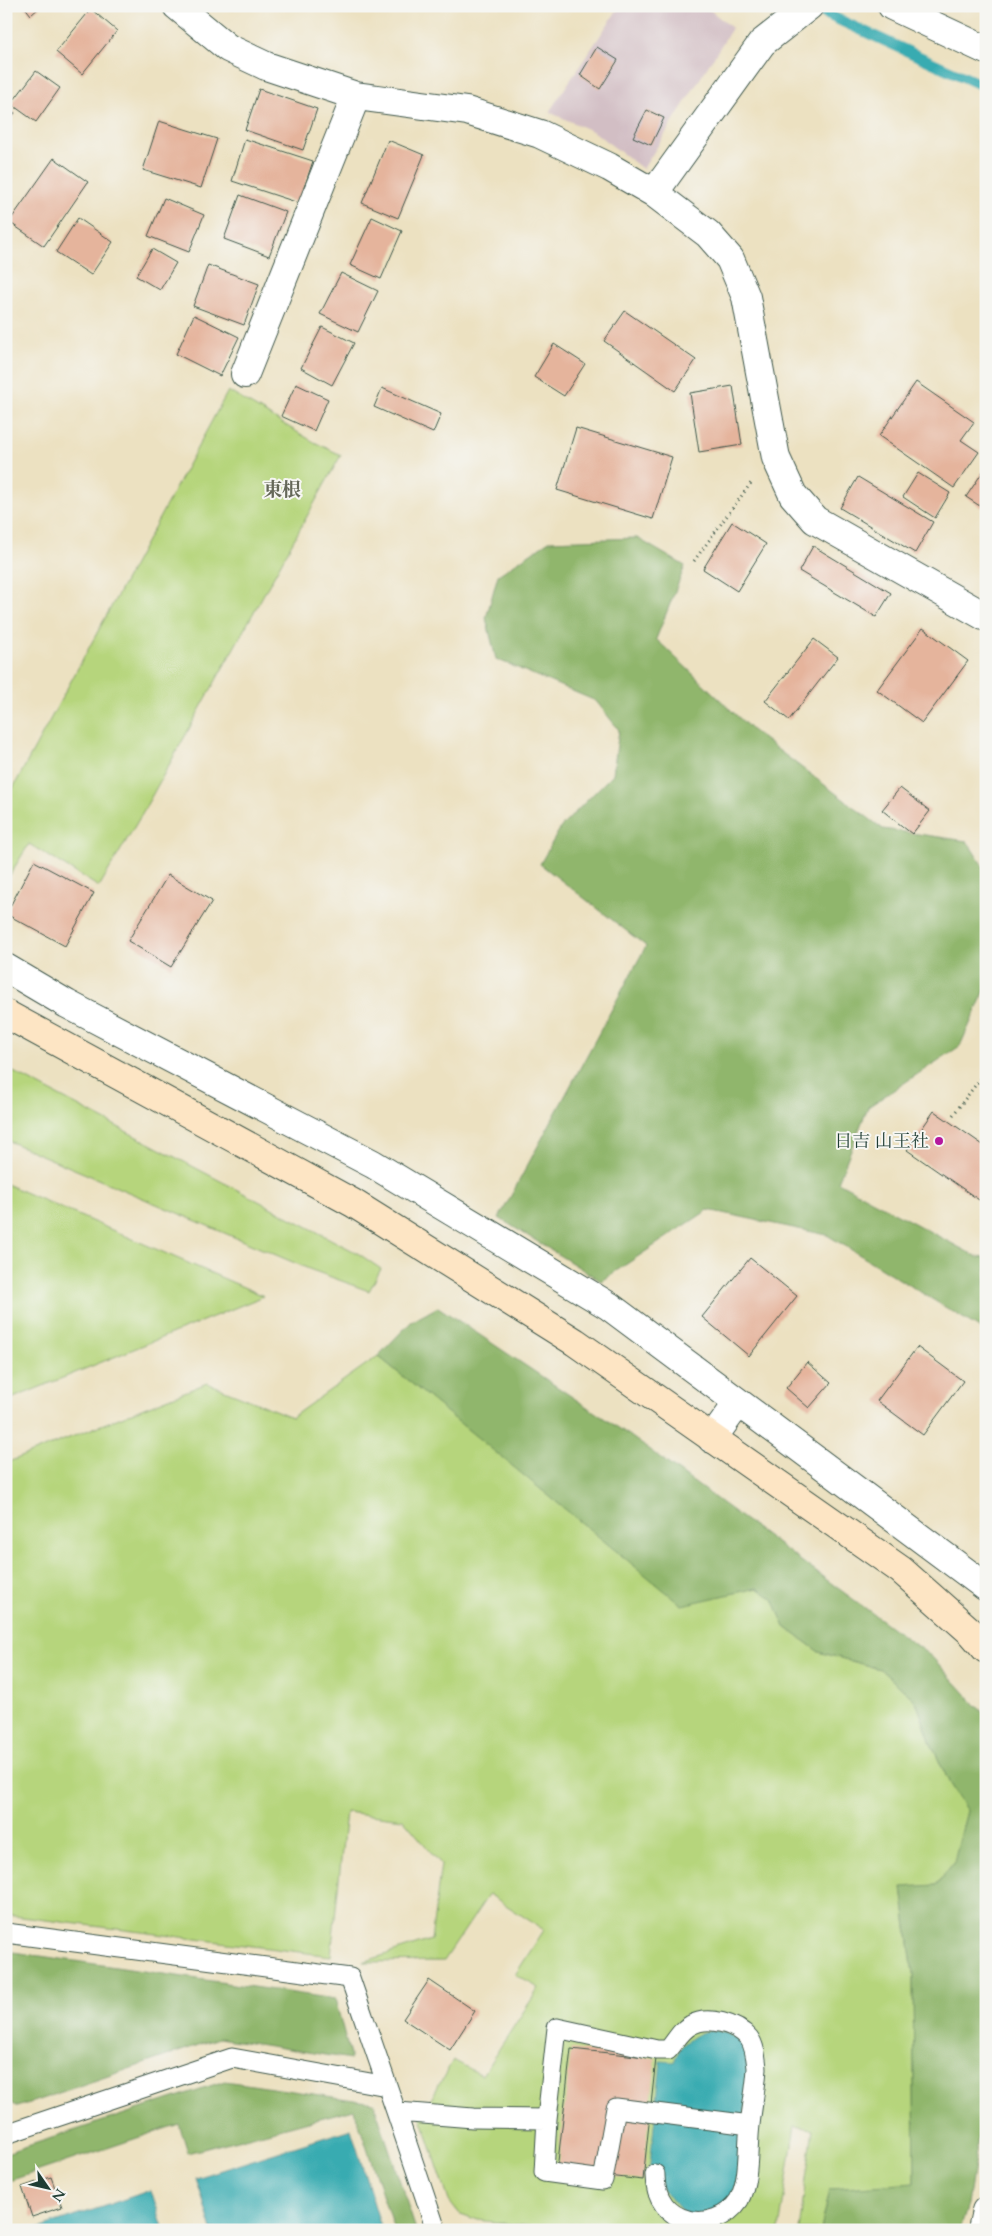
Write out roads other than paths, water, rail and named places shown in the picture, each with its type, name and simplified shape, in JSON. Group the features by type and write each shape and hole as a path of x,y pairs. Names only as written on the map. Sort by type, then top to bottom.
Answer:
{"street":[{"path":"177,6 228,48 266,66 356,96 467,111 540,134 609,167 654,194 708,234 730,259 746,297 776,458 793,495 815,520 986,617"},
{"path":"654,194 762,43 809,6"},
{"path":"892,6 986,50"},
{"path":"246,374 356,96"},
{"path":"6,968 67,1004 373,1164 609,1306 986,1587"},
{"path":"6,1014 353,1203 575,1342 901,1570 972,1633 986,1649"},
{"path":"712,1439 738,1403"},
{"path":"982,2230 986,2211"}],"lane":[{"path":"6,1933 350,1978 438,2229"},
{"path":"655,2174 655,2185 659,2198 665,2209 674,2218 698,2225 716,2221 731,2212 742,2190 756,2083 755,2053 750,2039 724,2022 694,2023 680,2032 668,2050 657,2050 557,2028 547,2120 544,2172 603,2180 616,2108 750,2125"},
{"path":"6,2134 232,2058 387,2086"},
{"path":"398,2112 472,2118 547,2120"}],"water":[{"path":"710,2030 723,2032 734,2037 743,2044 751,2055 738,2177 728,2208 687,2217 649,2173 661,2061 674,2062 679,2050 687,2041"},
{"path":"351,2129 382,2230 212,2230 196,2178"},
{"path":"151,2190 164,2230 35,2230"}],"waterway":[{"path":"824,13 986,87"}],"place":[{"name":"日吉 山王社","path":"939,1141"}],"district":[{"name":"東根","path":"282,490"}]}
